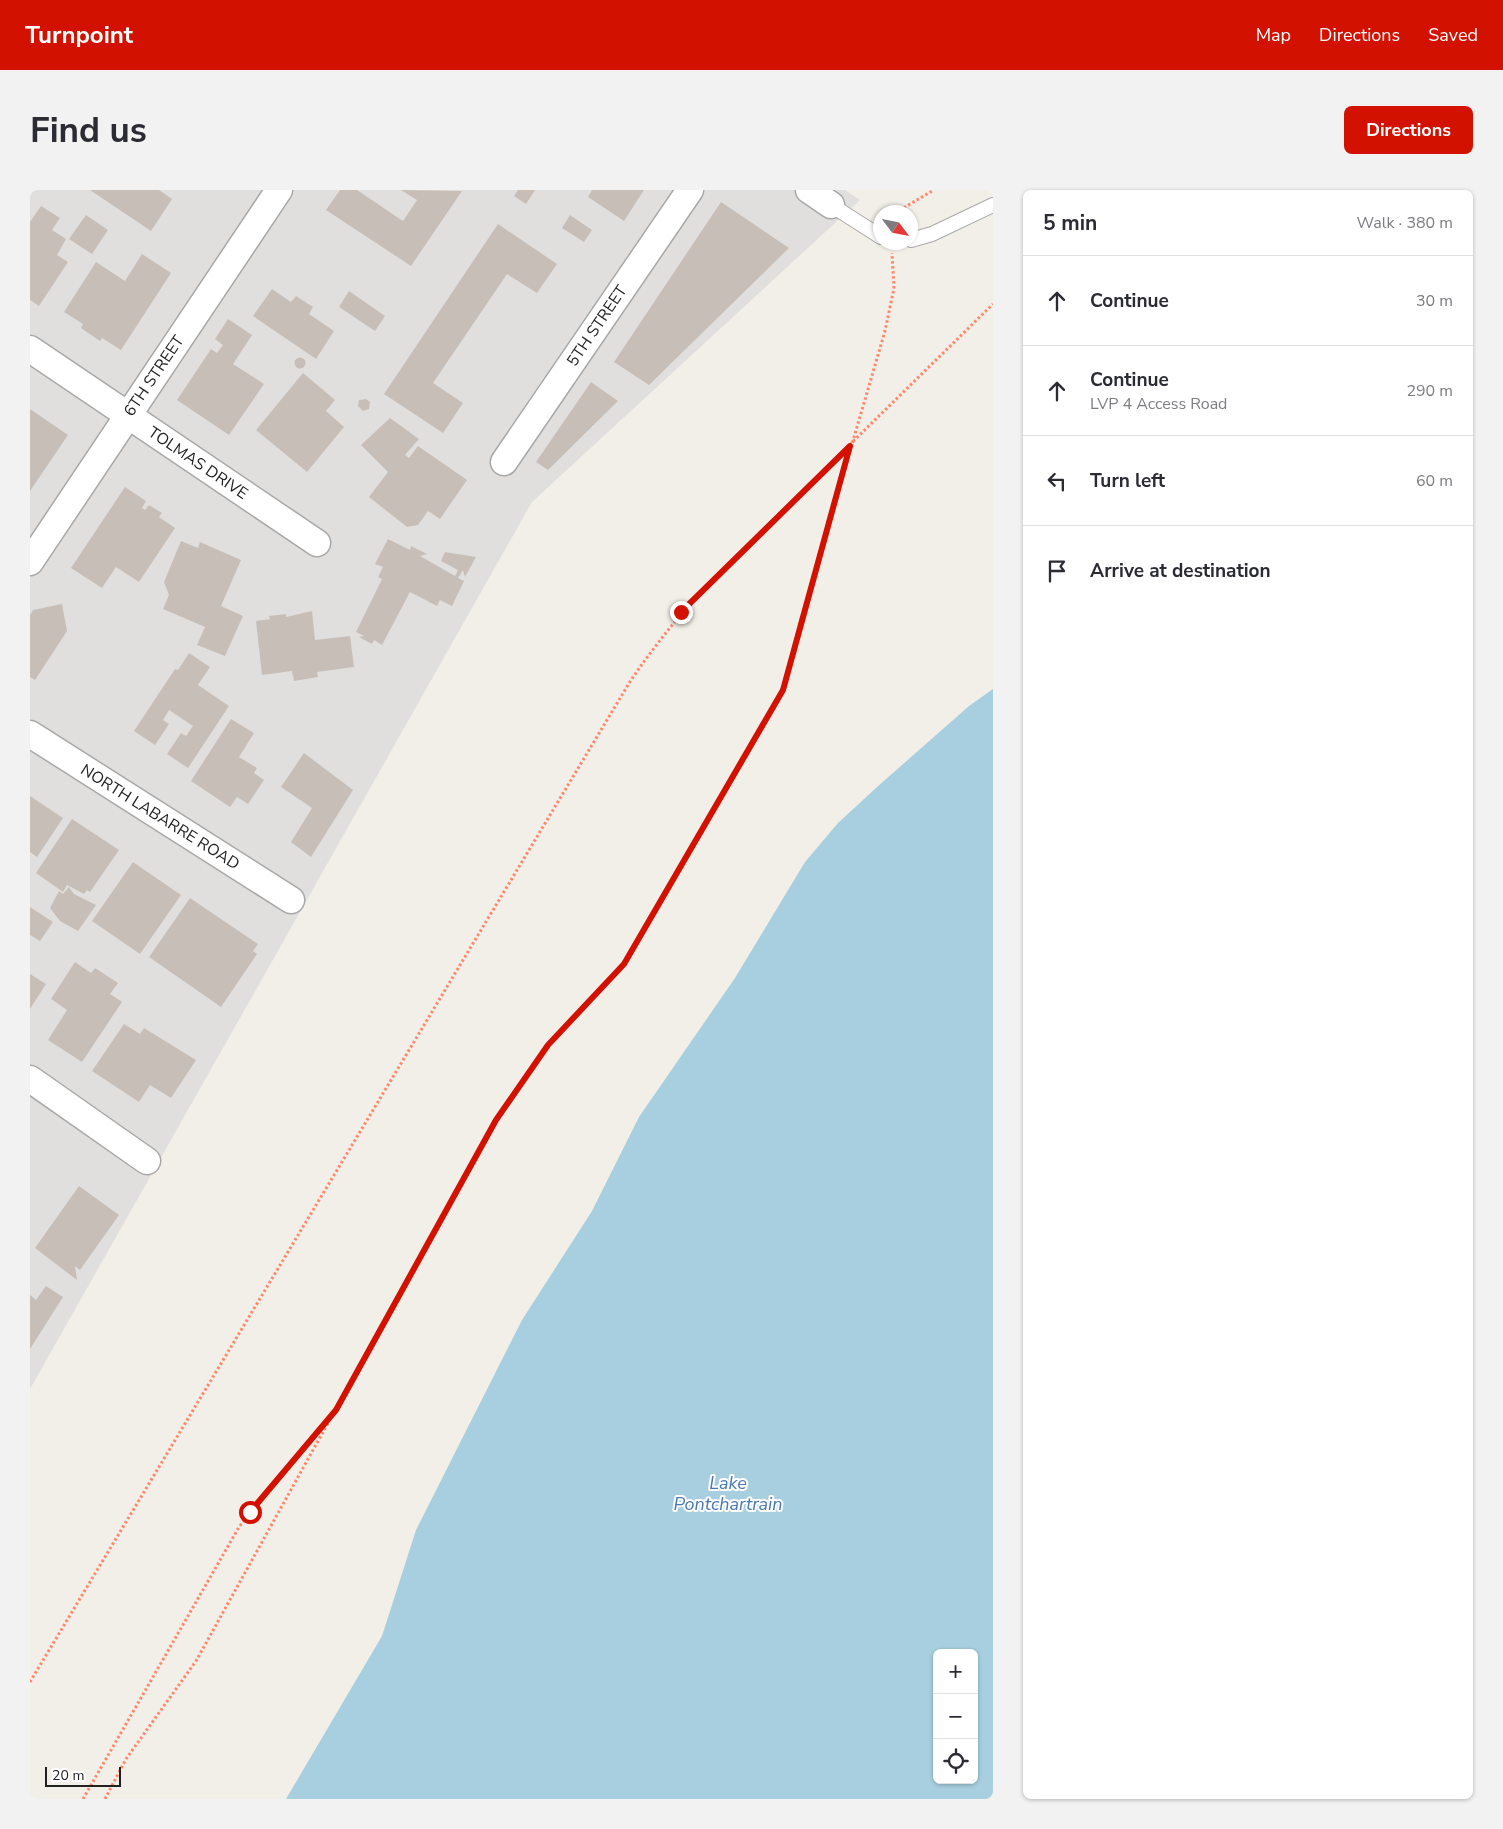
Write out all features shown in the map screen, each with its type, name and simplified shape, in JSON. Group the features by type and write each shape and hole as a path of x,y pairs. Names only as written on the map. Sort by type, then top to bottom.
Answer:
{"street":[{"name":"6TH STREET","path":"30,562 279,190"},
{"name":"5TH STREET","path":"504,462 690,190"},
{"path":"809,190 831,204"},
{"name":"TOLMAS DRIVE","path":"30,349 317,543"},
{"name":"NORTH LABARRE ROAD","path":"30,734 291,900"},
{"path":"30,1079 147,1161"}],"lane":[{"path":"831,204 873,232"},
{"path":"918,238 932,234 993,205"}],"path":[{"path":"908,205 934,190"},
{"path":"105,1799 126,1759 196,1662 496,1120 548,1045 624,964 783,690 850,446 885,331 894,288 892,250"},
{"path":"30,1682 637,672 681,612 993,304"},
{"path":"83,1799 239,1527 336,1410"}],"shaded area":[{"path":"30,190 845,190 860,200 532,502 30,1389"}],"water":[{"name":"Lake Pontchartrain","path":"993,689 993,1799 286,1799 382,1636 416,1530 522,1320 592,1211 639,1117 735,978 805,862 838,823 969,706"}],"building":[{"path":"90,190 159,190 172,199 151,231"},
{"path":"340,190 357,190 403,221 417,200 401,190 462,191 411,266 326,210"},
{"path":"518,190 535,190 526,204 514,196"},
{"path":"592,190 644,190 624,221 588,197"},
{"path":"721,202 789,248 649,385 614,362"},
{"path":"41,206 60,218 52,230 66,239 57,255 68,262 39,306 30,300 30,222"},
{"path":"86,215 108,230 92,254 69,239"},
{"path":"570,215 592,230 584,242 562,228"},
{"path":"498,224 557,264 537,293 507,274 433,383 463,403 443,433 384,394"},
{"path":"142,254 171,273 121,350 102,338 100,341 81,328 83,324 64,312 96,262 125,281"},
{"path":"272,289 291,302 296,296 313,307 309,314 334,331 316,359 253,316"},
{"path":"349,291 385,316 375,331 339,307"},
{"path":"228,319 252,335 233,364 264,384 229,435 177,400 211,349 217,353 223,345 215,339"},
{"path":"298,358 302,358 305,363 304,367 298,368 295,365 295,361"},
{"path":"303,373 335,400 326,411 344,427 307,472 256,430"},
{"path":"591,382 618,401 548,470 536,462"},
{"path":"366,399 370,402 369,409 363,411 358,406 359,400"},
{"path":"30,409 68,435 30,491"},
{"path":"390,418 419,439 405,455 409,458 418,446 467,480 440,519 428,511 418,525 407,527 369,497 388,472 361,445"},
{"path":"125,487 146,501 142,508 145,510 149,505 162,513 159,517 175,528 139,582 116,567 102,588 71,568"},
{"path":"388,539 410,550 411,546 427,554 420,556 455,576 458,570 441,561 445,552 476,557 465,577 463,570 458,578 464,581 452,606 440,600 437,606 410,592 382,645 374,640 372,644 359,637 364,636 356,632 382,579 378,577 383,567 375,564"},
{"path":"181,541 198,548 200,542 241,560 221,606 243,616 225,656 197,645 205,627 163,609 169,595 164,582"},
{"path":"62,604 67,631 35,680 30,677 30,615 33,610"},
{"path":"312,611 315,640 350,636 354,667 317,672 318,677 294,681 292,671 262,675 256,621 270,619 269,616 286,614 286,617"},
{"path":"189,653 210,667 198,685 229,706 188,768 167,754 181,733 186,736 193,726 169,710 163,720 169,724 155,745 134,731 175,669 178,670"},
{"path":"231,719 254,733 239,757 257,768 254,773 264,780 248,804 237,797 230,807 191,781"},
{"path":"304,753 353,790 311,857 291,842 312,808 281,787"},
{"path":"30,796 63,818 37,857 30,852"},
{"path":"72,819 119,850 90,892 87,890 84,894 67,885 63,892 36,873"},
{"path":"133,862 181,895 140,954 92,921"},
{"path":"69,887 74,894 96,905 78,931 60,921 50,908 59,891 63,894"},
{"path":"190,898 258,944 253,951 257,954 221,1007 149,957"},
{"path":"30,907 53,922 40,941 30,935"},
{"path":"75,962 91,973 95,968 118,983 110,994 122,1002 82,1062 48,1040 67,1010 51,999"},
{"path":"30,974 46,984 30,1009"},
{"path":"124,1024 140,1034 144,1028 196,1060 171,1098 150,1085 139,1102 92,1071"},
{"path":"79,1186 119,1215 80,1270 75,1266 77,1280 35,1248"},
{"path":"46,1286 63,1297 30,1349 30,1295 36,1300"}],"route":[{"path":"250,1512 336,1410 496,1120 548,1045 624,964 783,690 799,626 850,446 681,612"}]}
